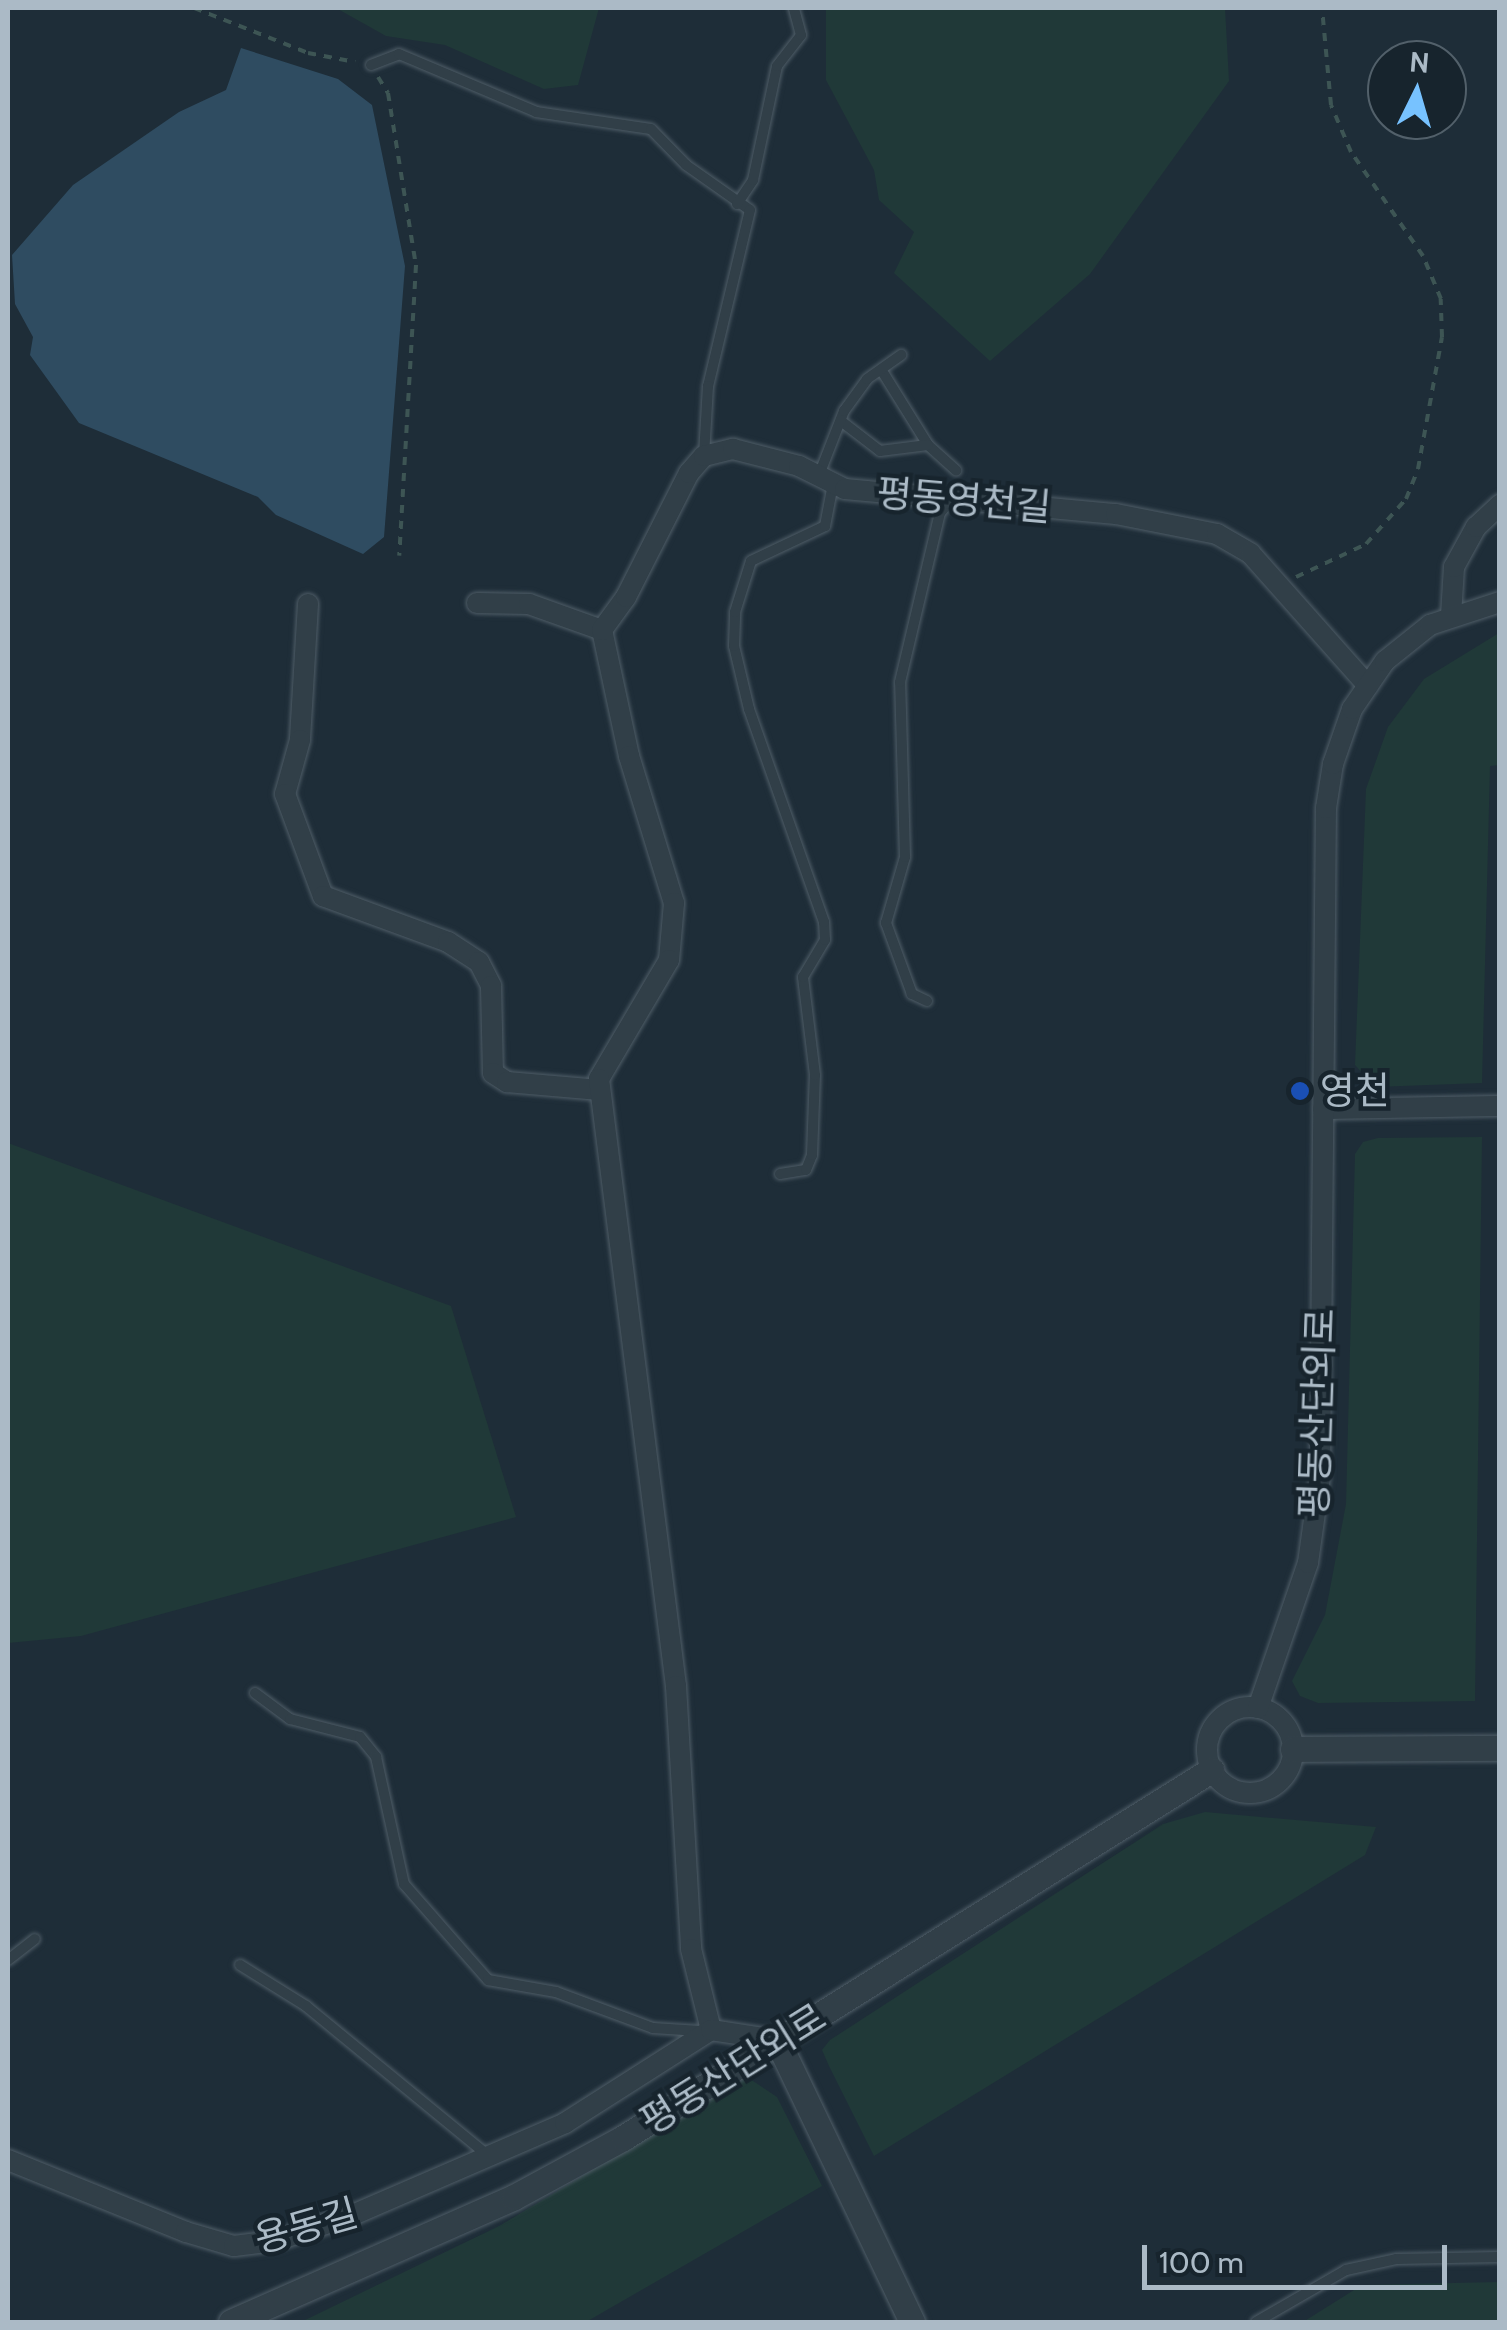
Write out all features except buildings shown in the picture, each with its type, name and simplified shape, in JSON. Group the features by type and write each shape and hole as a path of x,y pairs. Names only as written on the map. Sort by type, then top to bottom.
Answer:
{"street":[{"name":"평동영천길","path":"704,456 733,449 826,480 1180,523 1217,534 1251,554 1368,686"},
{"path":"704,456 602,630 629,756 674,903 676,930 668,960 602,1068 600,1090 670,1628 691,1948 711,2030 776,2040 912,2322"},
{"path":"1451,616 1454,568 1476,528 1500,506"},
{"name":"평동산단외로","path":"1258,1708 1308,1563 1320,1476 1326,808 1352,709 1385,662 1451,616 1500,602"},
{"path":"478,603 542,606 602,630"},
{"path":"308,604 300,740 285,782 316,884 331,902 448,942 479,962 491,986 492,1073 507,1082 600,1090"},
{"path":"1323,1109 1500,1106"},
{"path":"1258,1708 1282,1722 1293,1749 1284,1777 1258,1792 1231,1789 1212,1770 1207,1744 1219,1719 1258,1708"},
{"path":"1293,1749 1500,1748"},
{"name":"평동산단외로","path":"231,2322 514,2197 622,2138 1212,1770"},
{"name":"용동길","path":"8,2160 234,2246 339,2220 491,2158 564,2124 711,2030"}],"lane":[{"path":"737,204 752,180 777,66 801,35 794,8"},
{"path":"371,65 399,54 536,112 651,129 737,204 750,210 751,223 716,350 704,456"},
{"path":"780,1174 806,1170 812,1155 815,1075 803,977 825,940 824,922 749,709 734,646 734,612 751,562 826,526 826,480 840,421 867,378 900,355"},
{"path":"882,370 928,445 956,470"},
{"path":"840,421 880,451 928,445"},
{"path":"927,1001 912,994 886,923 905,857 898,722 904,656 932,569 940,513 953,498"},
{"path":"255,1693 290,1719 360,1737 376,1756 404,1884 488,1980 556,1992 654,2028 711,2030"},
{"path":"8,1960 35,1939"},
{"path":"240,1965 306,2006 491,2158"},
{"path":"1256,2322 1346,2270 1396,2259 1500,2257"}],"path":[{"path":"194,8 308,53 371,65 388,93 416,265 399,556"},
{"path":"1267,574 1313,573 1366,544 1388,523 1415,480 1442,337 1440,299 1423,256 1351,152 1331,105 1322,8"}],"green space":[{"path":"336,8 599,8 578,85 544,89 445,45 386,36"},
{"path":"826,8 1225,8 1229,81 1090,274 990,361 894,273 914,232 879,200 874,170 826,80"},
{"path":"1499,633 1500,765 1490,766 1482,1083 1375,1087 1355,1065 1366,789 1388,727 1424,679"},
{"path":"1482,1137 1475,1701 1318,1703 1300,1696 1292,1681 1325,1615 1346,1504 1355,1154 1363,1142 1378,1138"},
{"path":"8,1143 451,1306 516,1517 81,1636 8,1643"},
{"path":"1205,1812 1376,1827 1365,1855 874,2156 822,2050 830,2040 1163,1824"},
{"path":"747,2077 777,2097 822,2186 586,2322 301,2322 501,2225"},
{"path":"1499,2282 1499,2322 1303,2322 1362,2285"}],"water":[{"path":"241,48 338,79 372,105 405,266 384,537 363,554 276,515 258,497 79,423 30,355 33,337 15,304 12,255 73,185 179,112 226,90"}],"place":[{"name":"영천","path":"1300,1091"}]}
